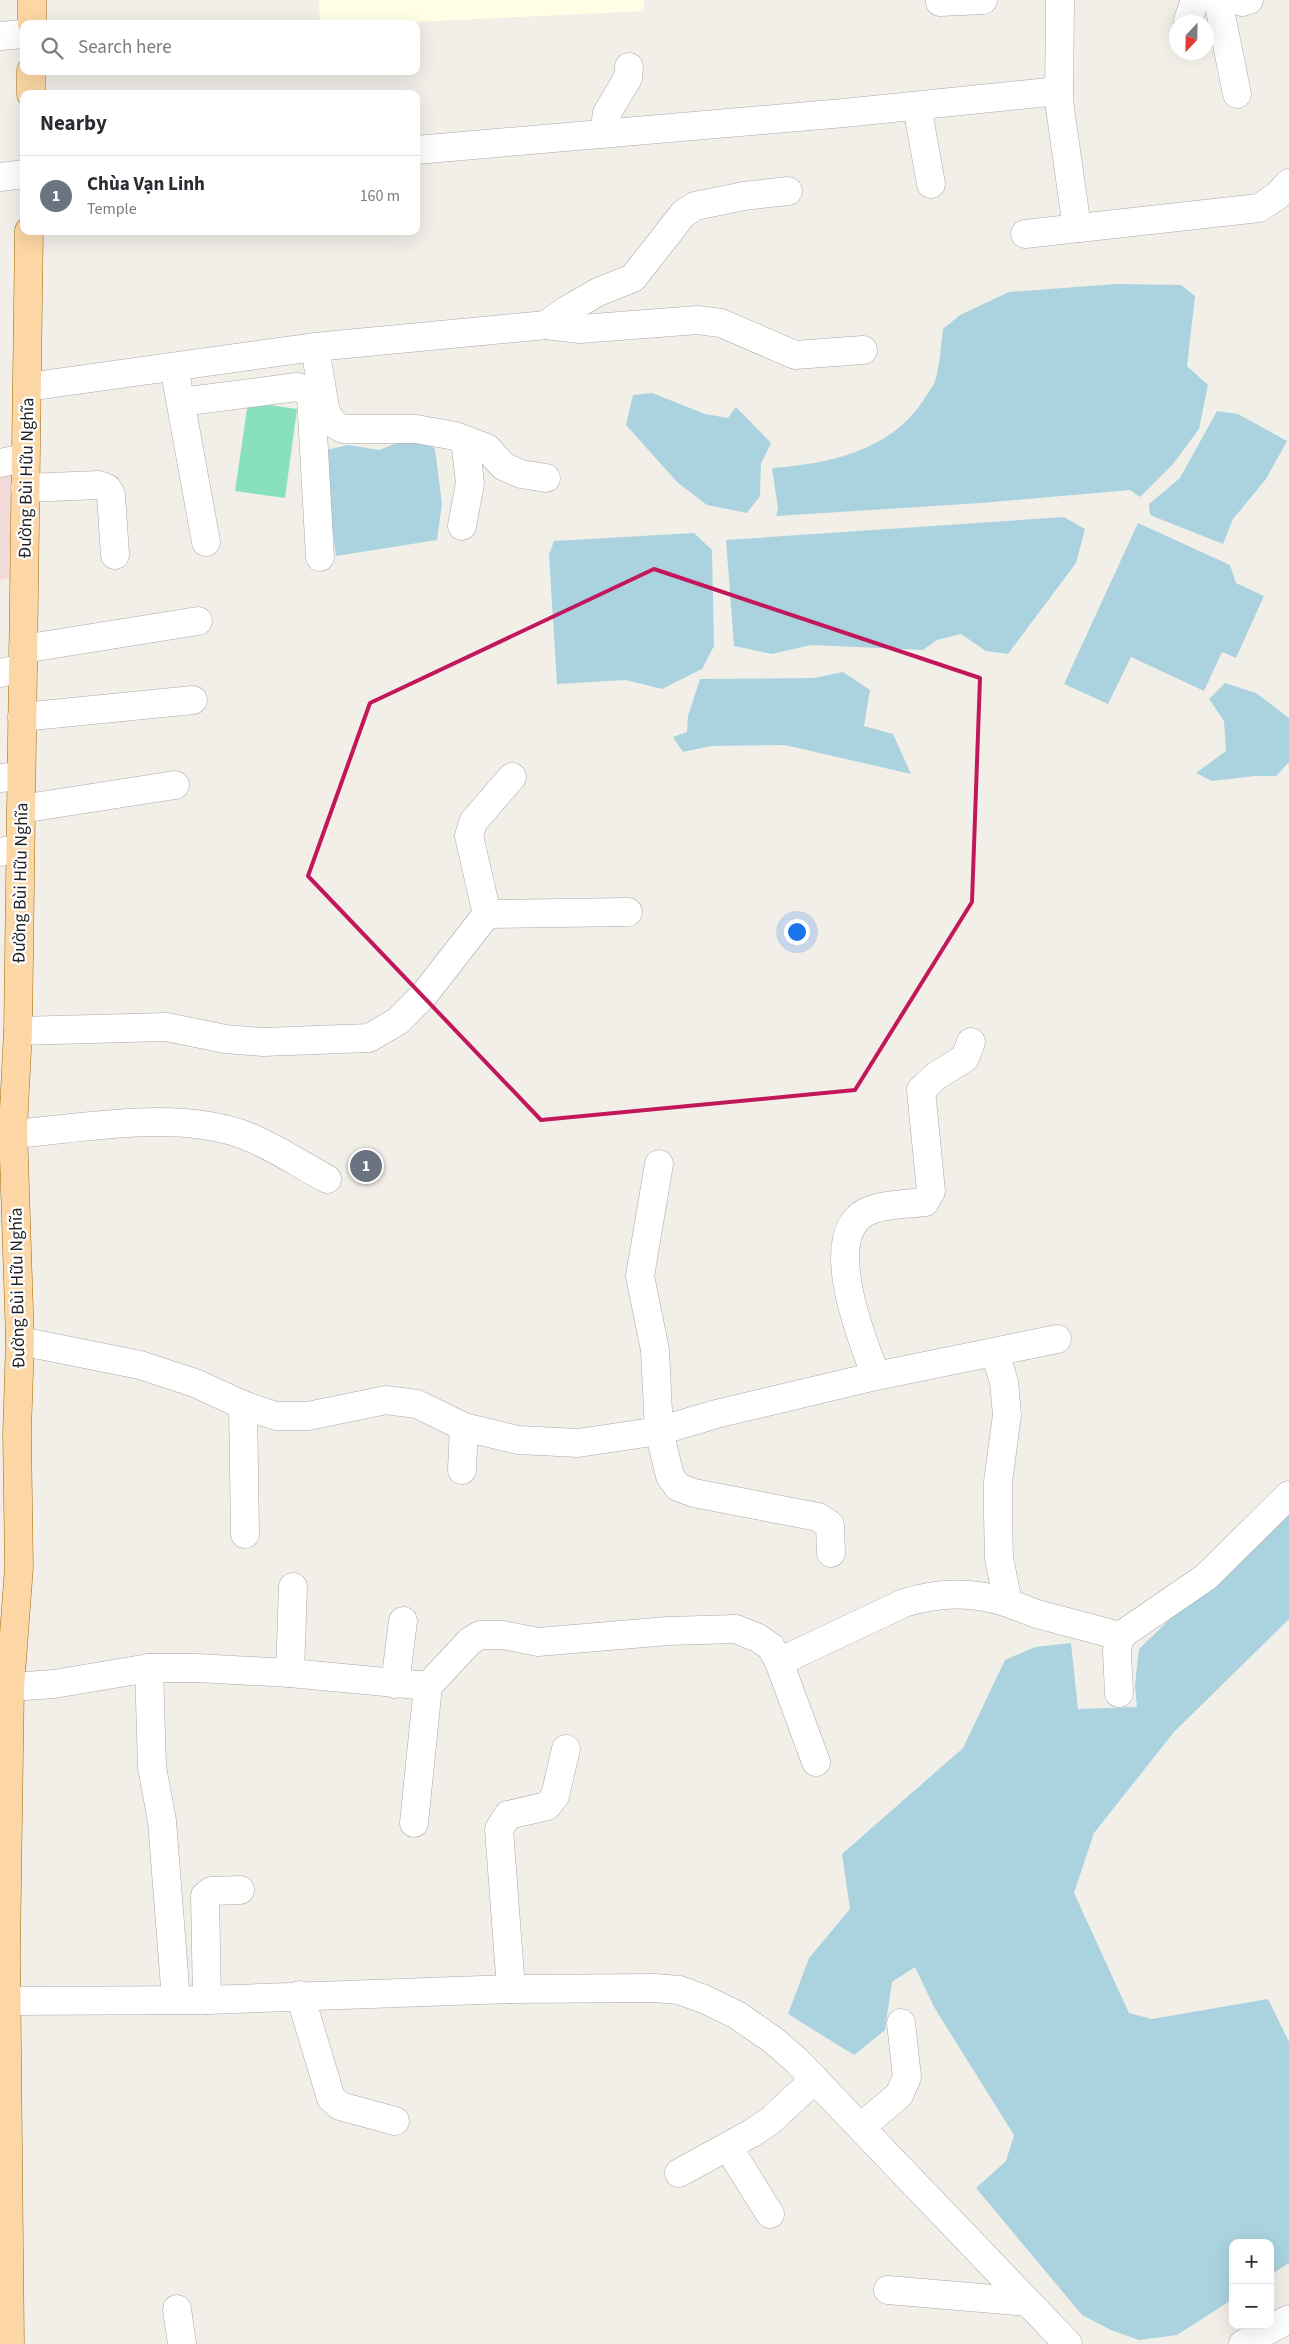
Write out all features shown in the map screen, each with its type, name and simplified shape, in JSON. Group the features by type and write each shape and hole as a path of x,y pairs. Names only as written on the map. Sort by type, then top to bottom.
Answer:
{"main road":[{"path":"32,0 32,20"},
{"path":"31,75 31,90"},
{"name":"Đường Bùi Hữu Nghĩa","path":"10,2344 5,2302 3,2030 4,1731 10,1687 19,1567 8,1433 20,1341 9,1131 18,1031 10,850 21,809 11,777 22,717 15,663 25,488 12,461 27,387 29,235"}],"street":[{"path":"940,2 983,0"},
{"path":"1060,0 1058,91 1077,228"},
{"path":"1236,1 1237,94"},
{"path":"0,36 20,34"},
{"path":"604,134 607,113 628,78 628,67"},
{"path":"420,150 917,106 1058,91"},
{"path":"917,106 931,184"},
{"path":"0,176 20,174"},
{"path":"1025,234 1259,208 1277,196 1289,183"},
{"path":"546,325 598,292 633,278 683,214 695,206 744,196 788,191"},
{"path":"27,387 315,347 546,325 580,329 698,320 720,323 795,355 863,350"},
{"path":"315,347 325,408 328,417 335,425 343,429 416,429 454,436 487,448 504,466 521,474 546,478"},
{"path":"174,367 206,542"},
{"path":"181,402 297,387 308,391 311,396 320,557"},
{"path":"462,526 470,483 464,440"},
{"path":"25,488 99,486 107,488 111,495 115,556"},
{"path":"15,663 198,621"},
{"path":"22,717 193,700"},
{"path":"487,914 470,836 473,822 512,777"},
{"path":"21,809 175,786"},
{"path":"487,914 628,912"},
{"path":"18,1031 167,1027 225,1039 263,1042 368,1038 398,1021 423,996 487,914"},
{"path":"876,1376 858,1327 846,1276 846,1246 851,1226 870,1210 925,1202 932,1190 921,1090 936,1076 965,1058 971,1042"},
{"path":"9,1131 164,1121 208,1127 248,1137 327,1179"},
{"path":"659,1164 640,1276 655,1350 659,1431 670,1476 678,1487 694,1493 818,1517 830,1525 831,1553"},
{"path":"20,1341 140,1365 195,1383 276,1416 308,1416 386,1400 417,1404 464,1427 518,1440 578,1443 659,1431 716,1414 876,1376 1057,1339"},
{"path":"994,1352 1004,1382 1007,1415 998,1482 998,1516 999,1558 1008,1603"},
{"path":"243,1404 245,1534"},
{"path":"462,1470 464,1427"},
{"path":"1119,1694 1117,1651 1120,1636 1206,1577 1289,1495"},
{"path":"290,1672 293,1587"},
{"path":"779,1662 904,1603 925,1596 986,1595 1037,1614 1120,1636"},
{"path":"395,1684 403,1621"},
{"path":"414,1823 428,1686 470,1642 480,1635 503,1635 538,1642 668,1630 736,1629 764,1642 770,1647 779,1662 816,1762"},
{"path":"10,1687 62,1683 149,1668 290,1672 428,1686"},
{"path":"149,1668 152,1767 163,1831 176,2000"},
{"path":"511,1989 499,1830 508,1816 547,1806 555,1796 566,1748"},
{"path":"207,2000 205,1896 211,1891 240,1890"},
{"path":"3,2030 176,2000 511,1989 620,1987 679,1990 704,1999 737,2015 773,2040 814,2079 1068,2344"},
{"path":"300,1995 332,2098 340,2106 395,2121"},
{"path":"861,2128 898,2095 906,2077 901,2023"},
{"path":"679,2173 728,2147 770,2121 814,2079"},
{"path":"728,2147 770,2214"},
{"path":"888,2290 1028,2302"},
{"path":"177,2309 182,2344"},
{"path":"1243,2344 1289,2319"}],"highlighted area":[{"path":"654,569 980,678 972,902 855,1090 541,1120 308,876 370,703"}],"shaded area":[{"path":"319,0 644,0 644,11 420,22 420,20 320,20"},
{"path":"13,468 13,577 0,580 0,471"}],"green space":[{"path":"248,402 297,409 285,498 235,491"}],"water":[{"path":"1116,284 1181,285 1195,296 1187,366 1208,385 1199,429 1173,464 1140,497 1130,490 981,503 776,516 778,508 772,468 815,463 836,458 856,452 893,432 909,418 932,387 936,378 943,329 960,315 1009,292"},
{"path":"652,393 705,414 728,418 736,407 771,443 761,464 760,496 747,513 707,505 677,482 626,425 633,395"},
{"path":"1217,411 1238,414 1287,441 1266,479 1233,519 1223,544 1150,515 1149,504 1180,478"},
{"path":"421,437 435,449 442,504 437,540 336,556 322,451 348,445 379,450"},
{"path":"1064,517 1085,529 1076,563 1008,654 986,651 961,634 937,640 923,650 811,645 772,654 734,646 726,540"},
{"path":"1138,523 1230,565 1236,583 1264,596 1236,658 1222,652 1204,691 1131,657 1108,704 1064,684"},
{"path":"694,533 712,550 714,646 702,669 662,689 626,680 557,684 549,555 554,541"},
{"path":"843,672 870,690 864,726 893,734 911,774 785,745 711,746 683,752 673,737 687,732 688,716 700,679 814,678"},
{"path":"1225,683 1256,693 1289,718 1289,762 1276,776 1255,776 1212,781 1196,773 1226,751 1224,721 1209,699"},
{"path":"1289,1504 1289,1619 1174,1732 1094,1833 1074,1893 1129,2013 1152,2019 1268,1999 1289,2042 1289,2263 1274,2272 1274,2239 1229,2239 1229,2302 1177,2335 1139,2340 1111,2330 1082,2315 976,2188 1006,2161 1014,2135 934,2007 915,1967 892,1982 885,2030 854,2055 788,2014 809,1958 850,1909 842,1854 963,1748 1005,1660 1035,1647 1071,1643 1078,1709 1137,1707 1135,1685 1139,1649"}],"place":[{"name":"Chùa Vạn Linh","path":"366,1166"}]}
